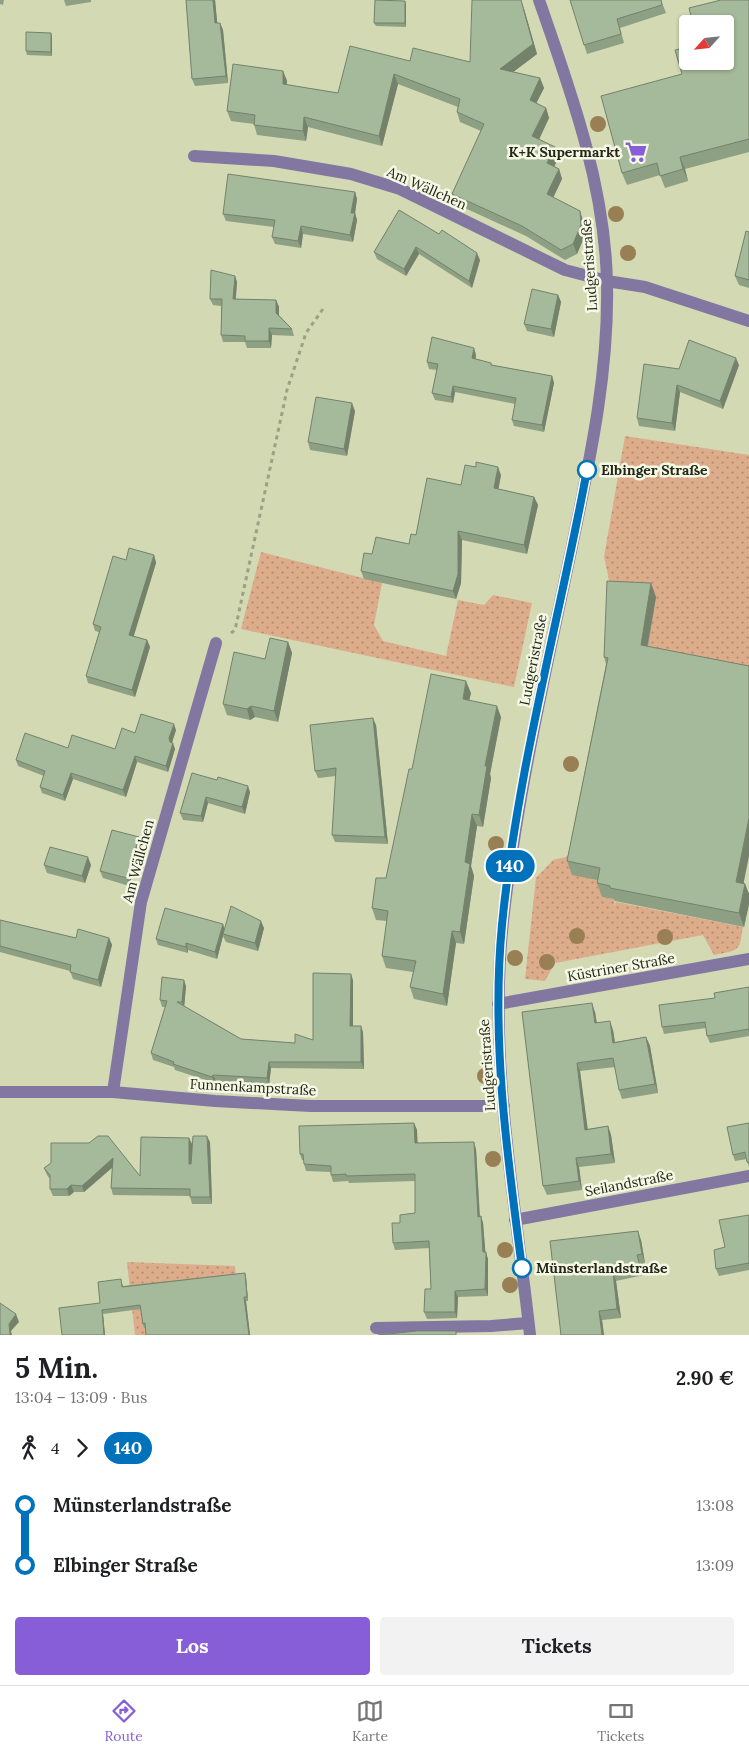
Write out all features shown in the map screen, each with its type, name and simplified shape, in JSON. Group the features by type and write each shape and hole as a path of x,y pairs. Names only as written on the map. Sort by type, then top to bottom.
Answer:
{"street":[{"name":"Ludgeristraße","path":"529,1329 515,1220 504,1106 498,1004 502,926 518,814 587,473 601,392 607,326 607,281 603,225 591,163 577,113 538,0"},
{"name":"Am Wällchen","path":"194,156 274,162 351,174 400,190 564,270 607,281"},
{"path":"607,281 645,287 749,321"},
{"name":"Am Wällchen","path":"114,1092 141,902 216,643"},
{"name":"Küstriner Straße","path":"498,1004 749,959"},
{"name":"Funnenkampstraße","path":"0,1092 114,1092 215,1101 312,1106 504,1106"},
{"name":"Seilandstraße","path":"515,1220 749,1176"},
{"path":"376,1328 491,1326 529,1329"}],"path":[{"path":"216,643 235,630 287,390 306,333 325,306"}],"shaded area":[{"path":"625,436 749,455 749,679 645,659 612,594 604,557"},
{"path":"261,552 382,583 374,625 383,641 446,656 458,600 484,605 493,595 532,603 514,687 241,629"},
{"path":"579,842 601,881 615,899 614,906 616,902 743,927 738,948 730,952 714,955 703,935 555,963 545,981 525,979 536,878 553,860 566,857"},
{"path":"127,1262 235,1266 236,1278 146,1327 147,1335 135,1335"}],"building":[{"path":"186,0 213,0 215,23 220,23 226,76 192,79"},
{"path":"375,0 405,1 405,23 374,23"},
{"path":"472,0 521,0 533,44 500,69 540,78 530,100 546,108 532,136 555,147 547,163 559,169 547,194 580,211 581,225 573,244 561,250 522,226 452,194 484,124 457,112 460,99 394,74 379,136 304,117 303,131 254,125 255,115 227,111 233,64 283,71 283,84 338,93 350,46 410,61 413,48 470,62"},
{"path":"570,0 661,0 662,5 617,19 621,34 584,45"},
{"path":"721,0 749,0 749,139 680,157 683,169 660,176 657,163 622,173 601,96 682,74 681,70 734,70 734,15 691,15 689,8"},
{"path":"26,32 51,33 51,52 26,51"},
{"path":"679,49 679,64 675,50"},
{"path":"228,174 355,192 351,213 355,213 350,235 301,226 298,241 272,237 275,220 223,214"},
{"path":"399,210 439,234 442,230 477,253 469,281 416,247 404,269 374,252"},
{"path":"746,231 749,232 749,280 735,276"},
{"path":"211,270 235,276 233,299 276,300 276,313 292,329 269,328 269,341 245,341 245,336 221,335 222,299 210,299"},
{"path":"532,289 558,295 551,329 524,324"},
{"path":"432,337 474,348 472,358 491,363 491,365 552,376 542,425 512,420 516,398 453,386 451,397 432,393 438,364 427,362"},
{"path":"689,340 736,358 720,401 677,385 672,423 637,418 644,364 679,369"},
{"path":"316,397 352,403 344,449 308,442"},
{"path":"476,462 498,467 494,488 534,497 524,545 458,531 458,574 453,591 361,571 364,553 372,554 376,537 409,544 411,534 416,535 427,478 461,485 465,465 476,467"},
{"path":"129,548 154,555 129,635 147,640 132,690 86,676 101,627 93,624 113,556 126,560"},
{"path":"607,581 651,583 641,645 749,666 749,818 736,882 745,884 739,913 610,888 610,886 597,883 600,868 567,861 608,658 604,657"},
{"path":"270,638 288,642 274,711 251,706 247,709 223,704 234,652 265,659"},
{"path":"431,674 466,681 463,699 497,706 485,766 487,766 479,815 472,814 465,862 470,864 460,932 452,931 443,994 410,987 416,961 382,956 388,911 372,908 376,878 386,878 409,769 412,769"},
{"path":"141,714 174,724 169,738 170,742 173,743 166,766 135,756 123,790 71,773 63,795 40,787 45,771 16,760 25,733 68,748 72,735 115,749 122,728 135,733"},
{"path":"373,718 385,837 332,835 336,768 315,771 310,725"},
{"path":"192,773 217,780 218,777 248,786 242,807 206,797 201,816 180,813"},
{"path":"112,830 139,837 127,878 100,871"},
{"path":"50,847 88,857 82,876 44,865"},
{"path":"231,906 261,921 255,943 223,934"},
{"path":"165,908 223,924 215,952 186,943 186,947 156,939"},
{"path":"0,920 76,938 78,929 109,938 98,980 70,972 71,965 0,946"},
{"path":"313,973 351,974 350,1026 361,1026 361,1062 269,1062 267,1078 213,1075 212,1077 173,1064 174,1062 151,1053 167,1001 160,1000 162,977 184,980 182,1002 177,1002 241,1039 295,1043 295,1034 313,1040"},
{"path":"749,987 749,1029 707,1036 705,1022 662,1027 659,1005 715,998 714,993"},
{"path":"592,1003 595,1023 610,1021 613,1043 646,1037 655,1084 619,1090 613,1058 577,1063 585,1130 608,1126 611,1154 576,1158 579,1181 543,1186 522,1012"},
{"path":"414,1123 415,1143 474,1142 478,1217 481,1216 483,1252 486,1252 485,1289 455,1291 455,1312 424,1312 425,1289 431,1289 429,1241 393,1243 392,1223 400,1223 400,1215 415,1213 415,1174 331,1175 331,1166 304,1164 303,1154 300,1154 299,1126"},
{"path":"749,1123 749,1163 747,1162 745,1152 733,1155 727,1127"},
{"path":"98,1136 108,1136 140,1176 141,1137 189,1138 189,1164 191,1164 193,1136 207,1136 210,1197 190,1197 190,1189 111,1188 113,1158 82,1186 71,1185 67,1189 50,1189 50,1175 44,1168 51,1163 51,1143 89,1143"},
{"path":"749,1215 749,1263 716,1269 714,1250 725,1247 719,1220"},
{"path":"638,1231 642,1254 637,1255 640,1266 613,1272 617,1309 599,1311 602,1335 561,1335 550,1241"},
{"path":"245,1273 247,1297 244,1297 249,1335 146,1335 140,1305 102,1310 104,1335 62,1335 59,1308 100,1303 98,1282 121,1279 122,1287"},
{"path":"0,1303 16,1314 9,1324 10,1335 0,1335"},
{"path":"417,1331 456,1331 456,1335 378,1335"}],"bus line":[{"name":"140","path":"522,1268 515,1220 504,1106 498,1004 502,926 518,814 587,470"}],"place":[{"name":"K+K Supermarkt","path":"636,152"},
{"name":"Elbinger Straße","path":"587,470"},
{"name":"Münsterlandstraße","path":"522,1268"}]}
